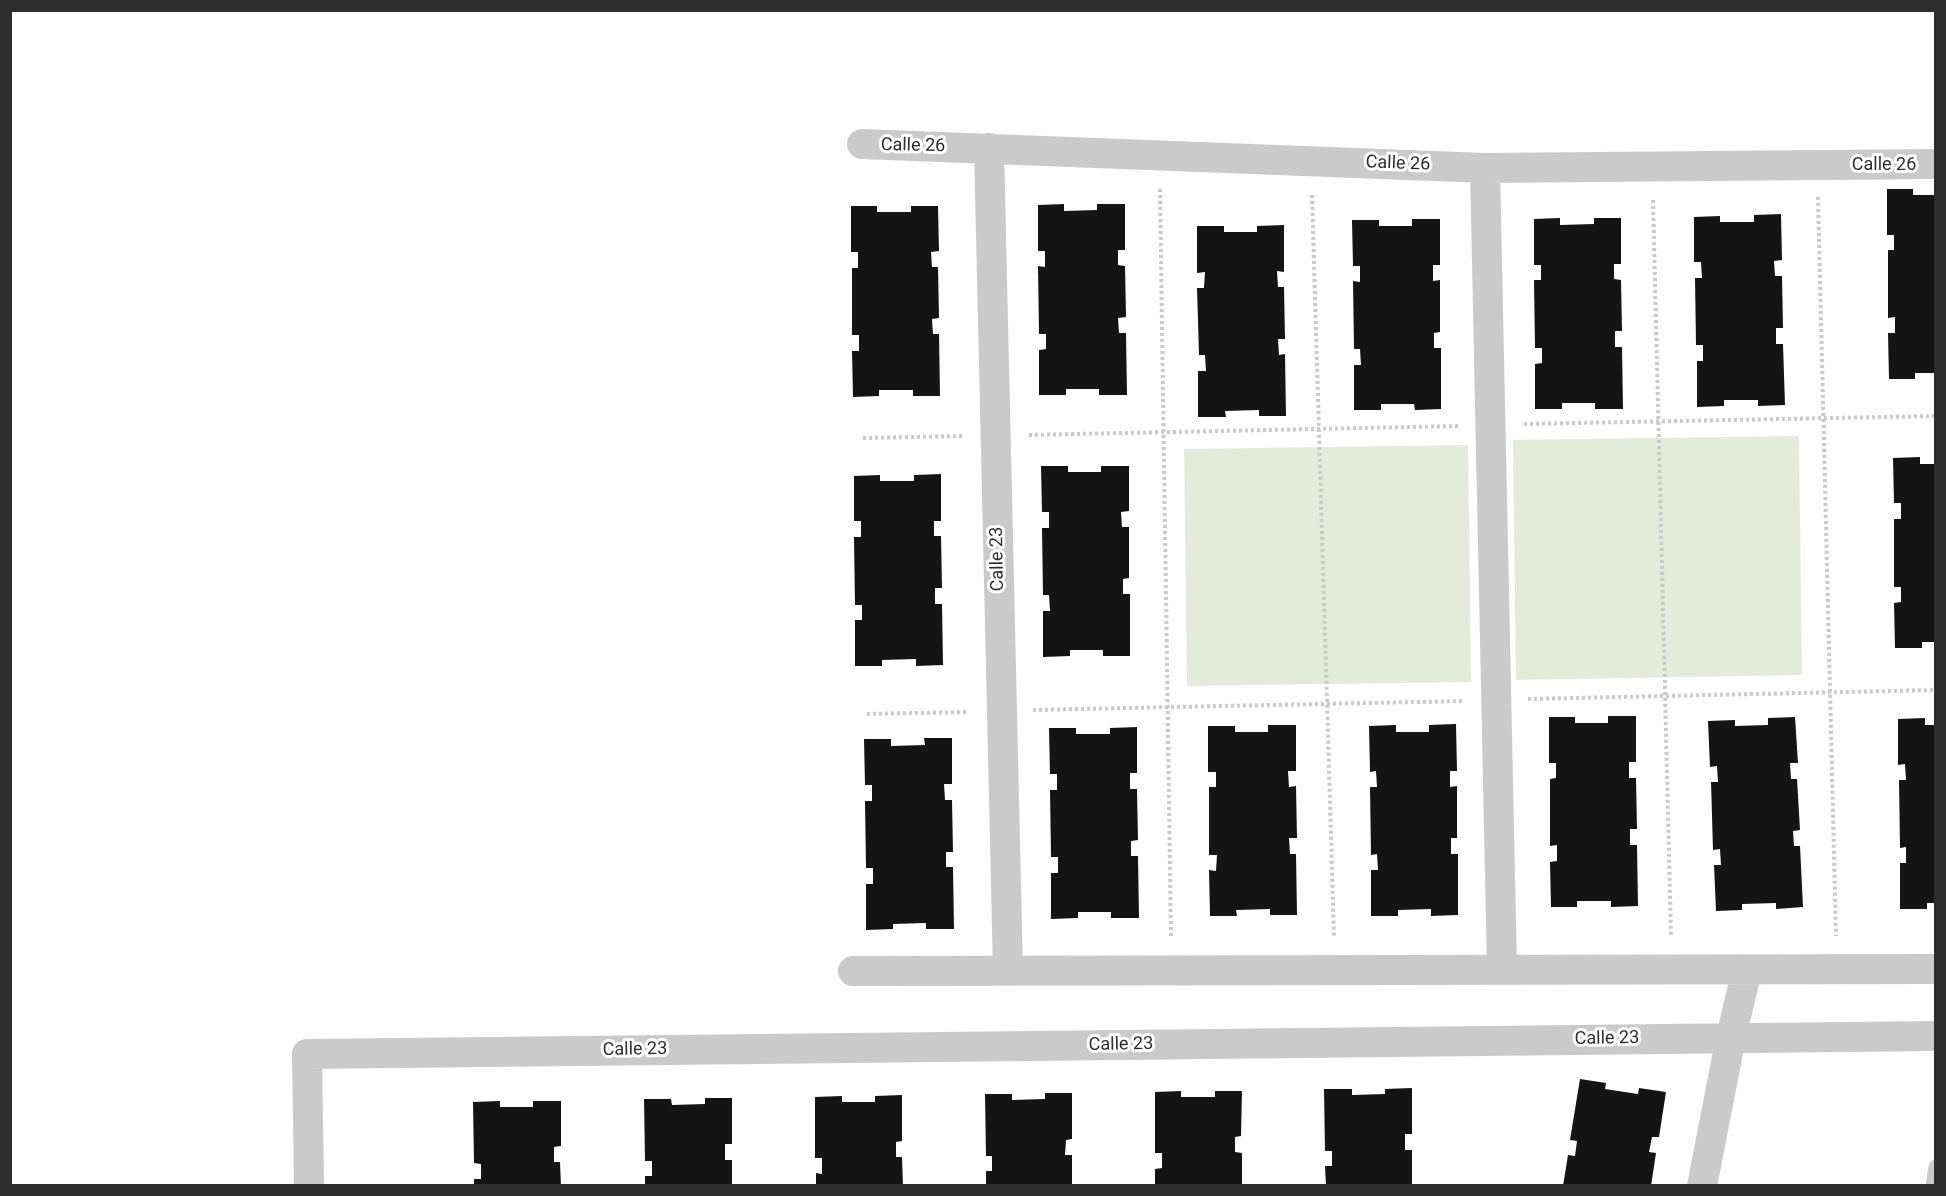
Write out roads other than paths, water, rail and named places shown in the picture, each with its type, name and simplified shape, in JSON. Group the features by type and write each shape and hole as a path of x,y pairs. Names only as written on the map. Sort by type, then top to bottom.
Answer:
{"street":[{"name":"Calle 26","path":"862,144 1485,168 1935,164"},
{"name":"Calle 23","path":"988,148 1008,971"},
{"path":"1485,168 1502,970"},
{"path":"853,971 1935,969"},
{"path":"1702,1185 1731,1037 1747,970"},
{"name":"Calle 23","path":"309,1185 307,1054 1935,1036"}],"lane":[{"path":"1933,1185 1935,1167"}]}
